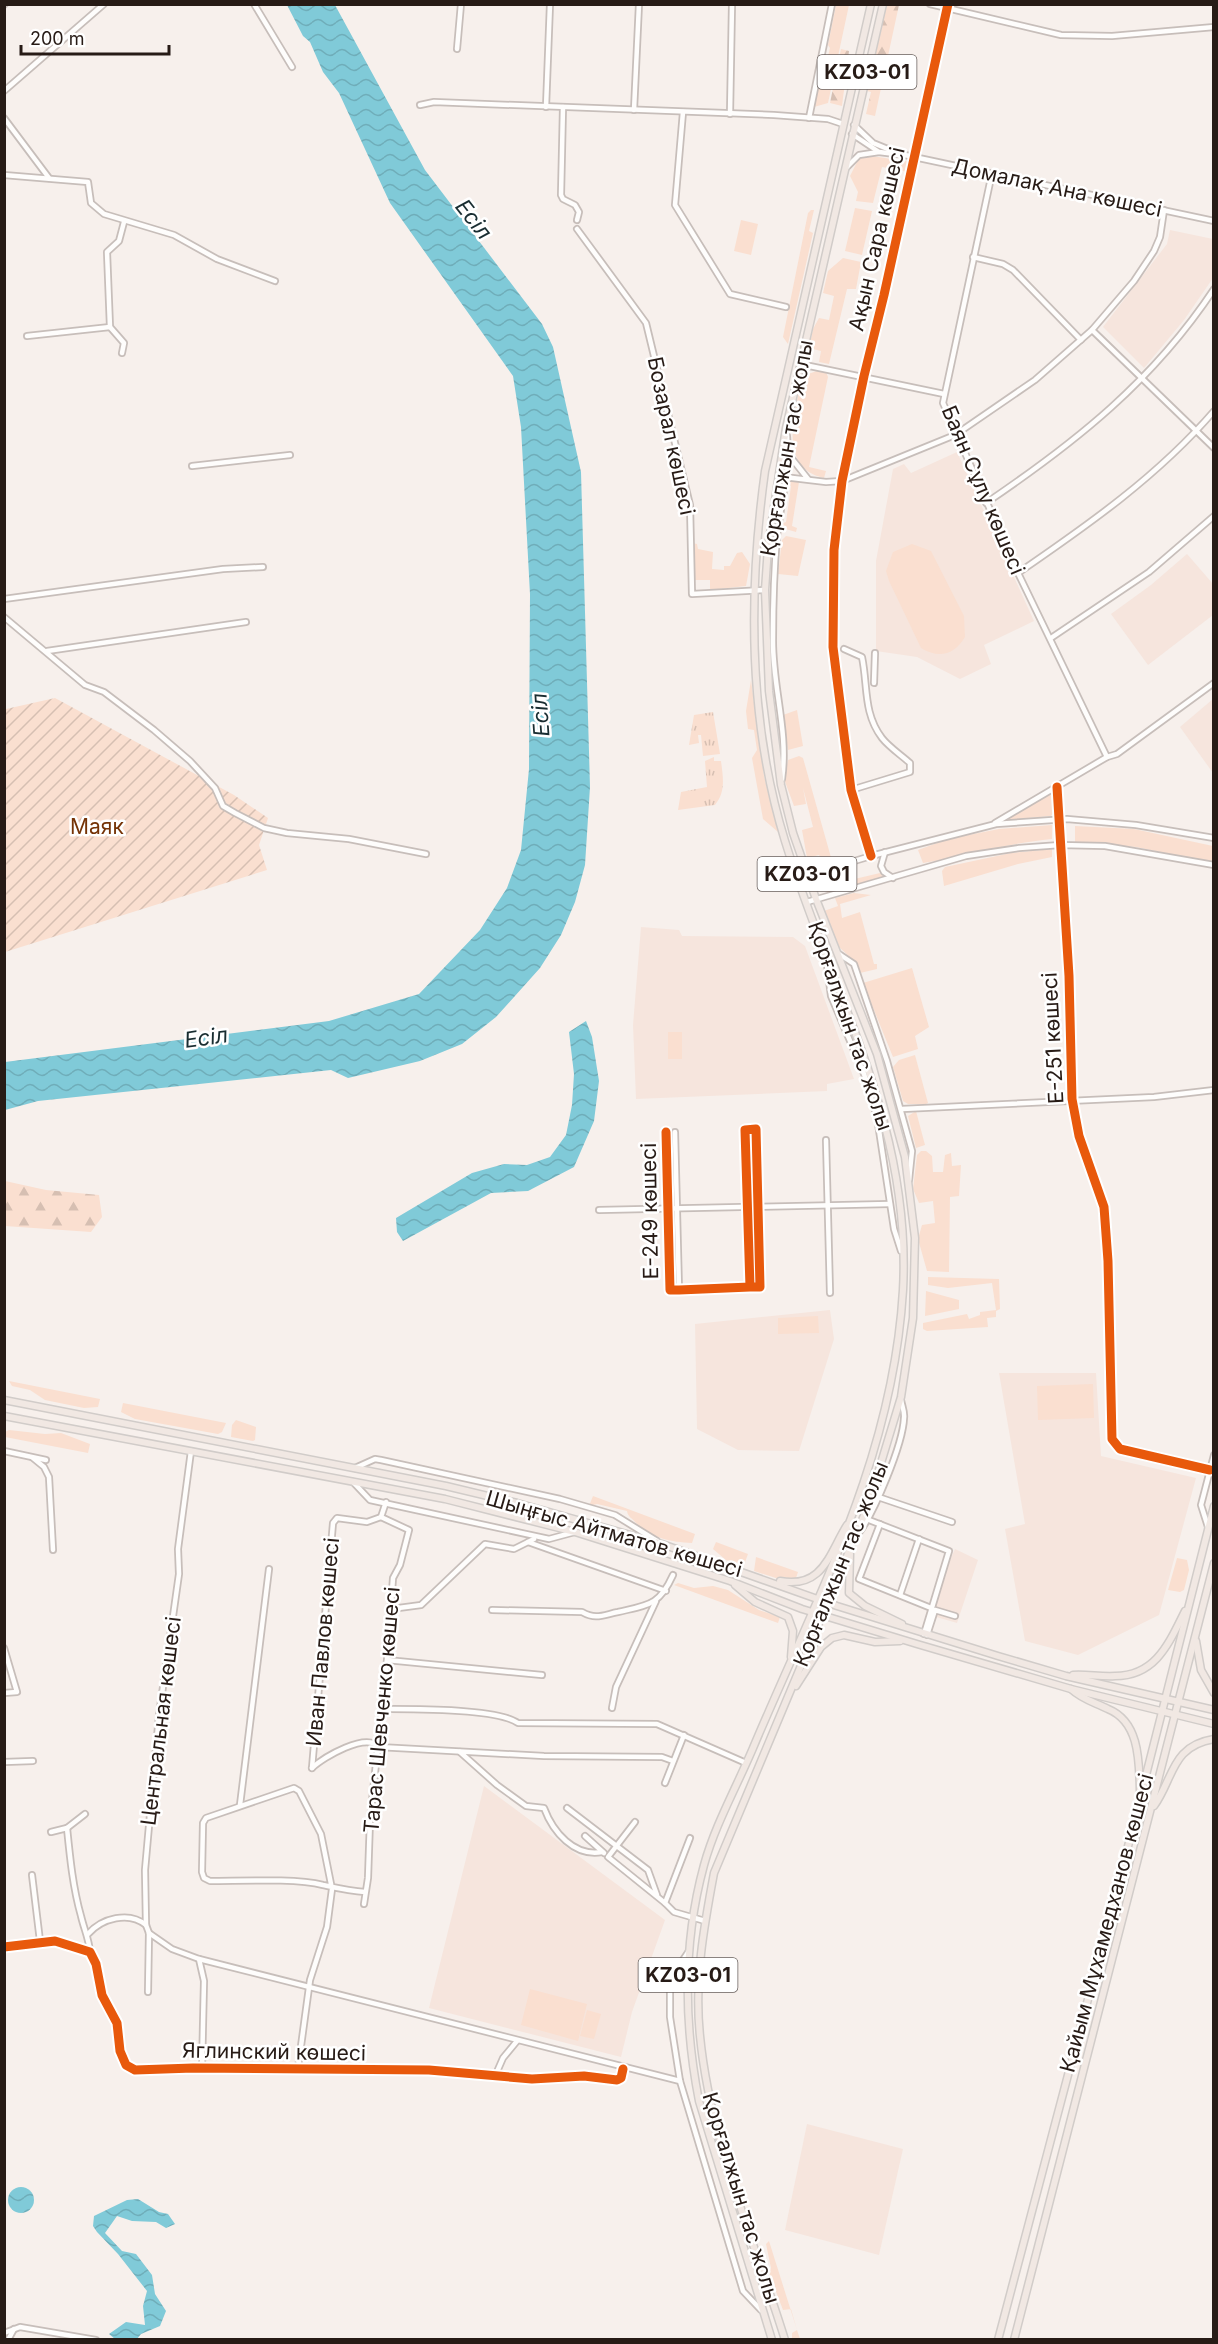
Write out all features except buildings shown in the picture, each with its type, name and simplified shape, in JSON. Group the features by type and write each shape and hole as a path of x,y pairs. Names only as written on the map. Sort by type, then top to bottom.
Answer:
{"main road":[{"name":"Қорғалжын тас жолы","path":"772,2340 699,2101 689,2028 687,1987 694,1917 704,1864 790,1659 844,1541 874,1458 890,1393 902,1304 903,1258 898,1186 886,1123 872,1074 784,840 763,738 754,659 753,590 765,471 871,4"},
{"name":"Қорғалжын тас жолы","path":"785,2340 710,2104 699,2034 699,1990 705,1921 714,1873 868,1506 901,1398 907,1368 915,1297 915,1238 909,1180 896,1118 877,1054 807,875 781,785 769,691 765,590 768,547 786,428 883,4"},
{"path":"843,124 854,125"},
{"path":"843,124 852,134"},
{"path":"789,362 800,364"},
{"name":"Шыңғыс Айтматов көшесі","path":"4,1400 354,1468 517,1503 662,1544 923,1634 1066,1676 1214,1710"},
{"name":"Шыңғыс Айтматов көшесі","path":"4,1416 445,1499 575,1532 730,1581 823,1616 905,1641 1071,1689 1214,1724"},
{"name":"Қайым Мұхамедханов көшесі","path":"998,2340 1140,1800 1214,1506"},
{"path":"762,1578 786,1582 810,1581 821,1572 853,1514"},
{"path":"851,1543 847,1576 849,1593 865,1606 923,1634"},
{"name":"Қайым Мұхамедханов көшесі","path":"1014,2340 1214,1563"},
{"path":"730,1581 755,1602 788,1617 794,1630 790,1659"},
{"path":"1066,1676 1132,1675 1152,1665 1162,1654 1190,1599"},
{"path":"789,1696 821,1647 832,1638 844,1635 875,1642 905,1641"},
{"path":"1196,1638 1201,1670 1214,1693"},
{"path":"1071,1689 1082,1699 1111,1710 1130,1728 1138,1749 1140,1800"},
{"path":"1152,1809 1162,1794 1168,1774 1183,1753 1201,1741 1214,1739"},
{"path":"1084,2014 1097,2018"}],"street":[{"path":"4,91 104,4"},
{"path":"254,4 292,67"},
{"path":"457,49 461,4"},
{"path":"546,107 550,4"},
{"path":"634,110 639,4"},
{"path":"730,114 732,4"},
{"path":"809,118 832,4"},
{"path":"930,4 1060,35 1112,36 1214,27"},
{"name":"Ақын Сара көшесі","path":"871,856 851,790 833,647 834,550 842,481 947,7"},
{"path":"420,105 434,102 730,114 809,118 843,124"},
{"path":"563,107 561,195 563,200 576,205 579,212 577,220"},
{"path":"683,112 675,205 730,294 786,307"},
{"path":"4,118 50,178"},
{"name":"Домалақ Ана көшесі","path":"854,125 873,143 900,154 1214,221"},
{"name":"Домалақ Ана көшесі","path":"852,134 879,152 900,154"},
{"path":"845,170 859,155 879,152"},
{"name":"Баян Сұлу көшесі","path":"992,173 944,394 944,409 1018,573 1051,638 1095,737 1107,757"},
{"path":"4,175 88,182 91,203 104,214 124,222 174,235 217,259 275,281"},
{"path":"784,477 826,482 842,481 956,435 1014,396 1092,330 1134,280 1154,251 1160,237 1164,210"},
{"path":"123,353 124,343 110,327 106,252 119,241 124,222"},
{"name":"Бозарал көшесі","path":"577,230 646,323 690,505 692,594 765,590"},
{"path":"973,257 1003,264 1014,270 1081,340"},
{"path":"986,503 1086,432 1142,378 1177,338 1214,289"},
{"path":"27,336 110,327"},
{"path":"1092,330 1214,448"},
{"path":"800,364 944,394"},
{"path":"1018,573 1085,527 1140,484 1196,432 1214,411"},
{"path":"781,785 786,752 773,641 774,568 784,477 789,454 786,428"},
{"path":"789,454 808,479"},
{"path":"192,466 290,455"},
{"path":"1051,638 1149,572 1214,516"},
{"path":"4,599 223,569 263,567"},
{"path":"4,617 85,685 104,692 163,738 215,788 223,806 235,813 264,828 287,833 350,839 426,854"},
{"path":"47,651 246,622"},
{"path":"844,649 862,657 866,703 872,723 883,740 910,763 910,772 851,790"},
{"path":"873,683 875,653"},
{"path":"990,826 1107,757 1117,754 1214,683"},
{"name":"Е-251 көшесі","path":"1057,787 1069,976 1072,1099 1079,1136 1104,1207 1108,1261 1112,1438 1114,1446 1120,1449 1210,1470"},
{"path":"798,878 885,852 990,826 1059,819 1136,825 1214,838"},
{"path":"807,902 966,856 1060,845 1105,846 1214,865"},
{"path":"885,852 881,866 884,872 893,878"},
{"path":"837,953 854,964 902,1109 912,1151 909,1180"},
{"path":"827,959 831,996 864,1074 877,1118 894,1229 903,1258"},
{"path":"902,1109 1072,1099 1154,1097 1214,1090"},
{"path":"675,1132 679,1290 760,1287 756,1129 744,1130 750,1287"},
{"name":"Е-249 көшесі","path":"666,1132 670,1290 679,1290"},
{"path":"826,1140 830,1293"},
{"path":"599,1210 890,1204"},
{"path":"851,1543 869,1520 901,1438 904,1417 901,1398"},
{"path":"4,1451 46,1460"},
{"name":"Центральная көшесі","path":"148,1992 149,1933 146,1925 145,1870 159,1715 179,1574 180,1538 191,1451"},
{"path":"1208,1527 1201,1505 1214,1455"},
{"path":"33,1458 44,1467 50,1477 53,1550"},
{"path":"354,1468 375,1459 560,1499 615,1515 662,1544"},
{"path":"353,1482 370,1500 549,1539 575,1532"},
{"path":"878,1497 952,1522"},
{"path":"381,1517 386,1502"},
{"name":"Иван Павлов көшесі","path":"379,1747 375,1742 368,1741 334,1752 312,1768 333,1522 337,1518 368,1522 381,1517"},
{"name":"Тарас Шевченко көшесі","path":"364,1904 369,1878 370,1820 383,1709 393,1578 400,1565 410,1530 381,1517"},
{"path":"869,1520 949,1551 923,1634"},
{"path":"880,1524 859,1579 931,1608"},
{"path":"391,1609 421,1605 485,1544 514,1549 534,1539"},
{"path":"900,1595 919,1539"},
{"path":"528,1542 666,1591"},
{"path":"240,1805 269,1569"},
{"path":"492,1610 582,1612 596,1618 644,1607 656,1601 666,1591 673,1575"},
{"path":"612,1708 616,1687 656,1601"},
{"path":"923,1634 935,1610 955,1616"},
{"path":"4,1648 18,1692 4,1693"},
{"path":"387,1660 542,1675"},
{"path":"383,1709 483,1713 509,1717 518,1723 657,1724 746,1763"},
{"path":"665,1783 684,1735"},
{"path":"379,1747 460,1752 662,1757 673,1761"},
{"path":"460,1752 526,1806 544,1808 549,1824 555,1832 573,1845 585,1852 603,1852"},
{"path":"4,1762 33,1761"},
{"path":"298,2068 313,1967 327,1928 332,1889 321,1834 299,1791 287,1789 206,1818 203,1823 202,1872 204,1878 210,1881 324,1885 332,1889 365,1892"},
{"path":"567,1808 648,1870 657,1895"},
{"path":"51,1832 67,1828 85,1814"},
{"path":"608,1857 634,1822"},
{"path":"4,1947 40,1941 69,1944 90,1952 88,1935 81,1918 67,1828"},
{"path":"585,1836 657,1895 674,1912 705,1921"},
{"path":"665,1903 690,1838"},
{"path":"32,1875 40,1941"},
{"path":"88,1935 101,1923 126,1916 137,1918 146,1925"},
{"path":"149,1933 172,1949 199,1959 623,2069 680,2081"},
{"path":"691,1949 674,1973 670,1987 670,2017 680,2081 743,2291 762,2310"},
{"name":"Яглинский көшесі","path":"90,1952 96,1964 102,1995 117,2023 120,2051 130,2069 429,2070 496,2074 532,2079 584,2076 619,2080 623,2069"},
{"path":"199,1959 204,1981 201,2068"},
{"path":"496,2074 503,2058 517,2041"},
{"path":"4,2333 20,2327 96,2340"},
{"path":"8,2340 14,2329"}],"shaded area":[{"path":"1170,230 1213,239 1213,278 1184,320 1144,368 1103,327 1167,244"},
{"path":"957,452 1034,621 984,645 991,664 960,679 917,657 876,651 876,561 893,469 904,464 911,473"},
{"path":"1187,554 1213,584 1213,615 1148,665 1111,614 1151,585"},
{"path":"1213,699 1213,773 1180,727"},
{"path":"641,927 679,930 682,936 793,937 805,946 854,1079 827,1084 827,1091 636,1099 633,1025"},
{"path":"830,1310 834,1339 799,1451 738,1450 697,1429 695,1324"},
{"path":"999,1373 1096,1373 1101,1456 1196,1478 1159,1615 1078,1655 1025,1641 1005,1529 1025,1524"},
{"path":"955,1549 978,1560 957,1623 926,1614"},
{"path":"484,1786 665,1920 632,2012 621,2057 429,2008"},
{"path":"807,2124 903,2149 879,2255 785,2230"}],"green space":[{"path":"836,5 849,5 828,103 814,107 820,73 824,72 830,48 828,45"},
{"path":"886,5 899,5 875,116 866,114 871,92 867,91"},
{"path":"841,49 849,51 842,106 830,103"},
{"path":"865,155 911,162 908,172 882,167 873,203 856,201 858,192 850,176 858,160"},
{"path":"855,208 872,211 862,255 845,251"},
{"path":"814,210 809,231 813,233 788,344 783,337 808,213"},
{"path":"741,220 758,224 751,255 734,251"},
{"path":"843,258 861,262 856,289 847,289 829,364 819,362 821,351 809,348 813,329 819,318 829,320 834,296 823,293 828,271"},
{"path":"817,371 826,372 828,377 809,467 826,471 824,478 809,472 799,462 794,450 793,436 802,376"},
{"path":"788,480 805,482 799,482 792,526 797,528 796,532 782,528 781,524 786,522 791,486 786,482"},
{"path":"786,536 806,540 798,576 778,574 782,540"},
{"path":"692,543 697,544 698,549 713,552 712,569 724,570 724,566 730,566 737,553 742,552 750,564 746,586 710,590 710,580 693,580"},
{"path":"912,544 931,551 964,616 965,637 956,648 946,653 934,653 921,648 889,581 886,571 893,552"},
{"path":"751,680 764,776 778,832 763,819 752,758 757,750 754,730 748,729 746,711"},
{"name":"Маяк","path":"55,698 234,795 268,818 259,845 267,870 5,952 4,704 6,709"},
{"path":"797,710 803,746 788,750 783,715"},
{"path":"713,712 720,754 703,756 701,735 698,735 699,743 689,745 694,715"},
{"path":"799,756 803,758 832,861 822,861 819,855 807,858 802,830 813,827 803,788 806,804 794,806 784,779 788,760"},
{"path":"714,757 714,761 721,761 723,784 721,795 715,805 678,810 681,792 707,787 705,761"},
{"path":"1054,792 1054,812 1051,816 1006,820"},
{"path":"1052,825 1052,839 1019,843 923,863 918,850 948,839 999,829"},
{"path":"1075,826 1134,829 1213,846 1213,863 1136,847 1075,842"},
{"path":"1052,849 1052,857 1018,864 944,886 942,871 945,867 1011,853"},
{"path":"880,873 885,878 827,893 825,886"},
{"path":"854,893 871,895 840,904 842,918 860,912 874,964 877,964 877,969 860,973 855,962 837,945 824,911 838,906 835,898"},
{"path":"912,968 929,1027 915,1036 918,1049 893,1057 863,983"},
{"path":"668,1032 682,1032 682,1059 668,1059"},
{"path":"915,1055 928,1103 926,1104 908,1104 903,1101 893,1067 899,1060"},
{"path":"916,1111 925,1145 916,1148 908,1116"},
{"path":"921,1151 926,1151 932,1156 933,1172 943,1172 945,1155 951,1153 952,1166 961,1165 959,1196 950,1197 949,1272 927,1271 918,1239 922,1225 935,1223 933,1201 919,1203 913,1189 917,1155"},
{"path":"5,1181 46,1190 99,1195 102,1217 91,1232 5,1226"},
{"path":"928,1277 999,1279 1000,1309 996,1311 996,1317 987,1318 988,1327 927,1331 923,1329 923,1323 967,1314 969,1319 980,1315 980,1312 996,1310 992,1283 948,1288 928,1285"},
{"path":"926,1291 959,1300 959,1309 925,1316"},
{"path":"818,1316 819,1333 778,1334 778,1318"},
{"path":"9,1381 100,1399 98,1407 84,1408 45,1400 30,1390 12,1386"},
{"path":"1093,1384 1094,1418 1038,1420 1037,1386"},
{"path":"123,1403 226,1423 222,1432 218,1434 135,1419 121,1412"},
{"path":"236,1420 256,1427 255,1440 231,1437 232,1425"},
{"path":"9,1430 45,1434 61,1433 90,1444 88,1453 5,1437 5,1432"},
{"path":"593,1496 695,1534 692,1543 676,1542 647,1532 629,1516 627,1511 597,1504 589,1506"},
{"path":"716,1542 748,1554 744,1565 726,1560 713,1549"},
{"path":"756,1557 798,1572 796,1578 782,1580 754,1571"},
{"path":"1177,1558 1187,1560 1189,1570 1184,1590 1180,1592 1168,1590"},
{"path":"678,1583 694,1588 713,1586 728,1590 759,1610 780,1617 778,1623 674,1585"},
{"path":"530,1989 587,2004 578,2041 521,2025"},
{"path":"587,2010 601,2014 594,2039 580,2036"},
{"path":"769,2241 790,2309 783,2310 769,2273 771,2268 766,2244"},
{"path":"797,2330 800,2339 792,2339 792,2333"}],"water":[{"name":"Есіл","path":"287,5 335,5 425,170 542,324 553,347 581,472 590,787 585,865 575,902 561,935 540,968 496,1017 462,1044 420,1061 348,1078 331,1070 38,1101 5,1110 5,1062 329,1021 419,994 480,930 507,888 521,850 529,769 530,594 521,427 513,376 390,203 339,93 323,72 310,42 303,36"},
{"path":"586,1021 592,1037 599,1081 594,1121 574,1167 528,1191 491,1193 403,1241 397,1232 396,1218 472,1173 504,1164 527,1165 550,1157 566,1135 572,1105 574,1074 569,1032"},
{"path":"21,2187 30,2191 34,2200 30,2209 21,2213 12,2209 8,2200 12,2191"},
{"path":"138,2199 159,2212 168,2214 175,2224 166,2228 156,2222 132,2221 117,2216 105,2233 122,2251 136,2254 152,2275 155,2294 166,2311 160,2326 141,2334 137,2339 115,2339 109,2334 126,2322 145,2325 143,2306 147,2291 97,2232 93,2226 94,2216 127,2200"}],"cycle path":[{"path":"871,856 851,790 833,647 834,550 842,481 948,4"},
{"path":"1057,787 1069,976 1072,1099 1079,1136 1104,1207 1108,1261 1112,1439 1120,1449 1210,1470"},
{"path":"666,1132 670,1290 679,1290 760,1287 756,1129 745,1130 750,1287"},
{"path":"4,1947 55,1941 90,1952 96,1964 102,1995 117,2023 120,2051 126,2065 135,2070 193,2068 429,2070 532,2079 584,2076 617,2080 621,2078 623,2069"}]}
